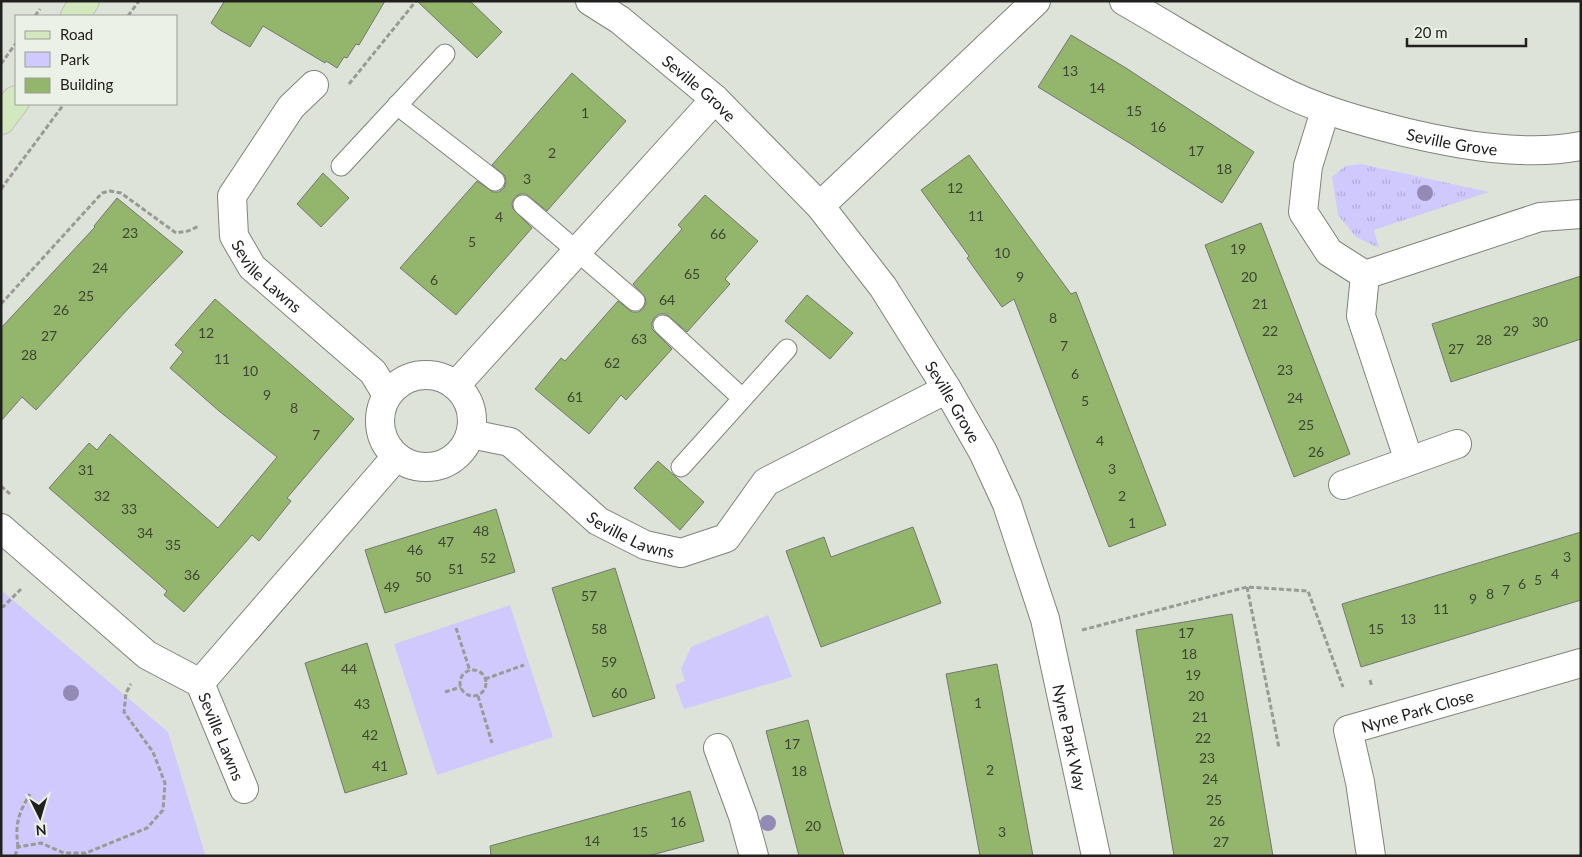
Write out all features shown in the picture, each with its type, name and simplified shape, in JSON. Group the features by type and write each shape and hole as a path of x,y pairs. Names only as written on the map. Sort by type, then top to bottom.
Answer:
{"main road":[{"path":"76,15 85,1"},
{"path":"1,120 15,101"}],"street":[{"name":"Seville Grove","path":"590,1 620,20 715,99 820,206 883,287 947,389 983,452 1007,504 1048,628"},
{"path":"820,206 1036,1"},
{"name":"Seville Grove","path":"1124,1 1276,89 1325,111 1452,143 1512,150 1568,149 1581,146"},
{"path":"232,196 291,108 314,85"},
{"path":"456,385 715,99"},
{"path":"1325,111 1308,166 1302,212 1328,252 1365,275"},
{"name":"Seville Lawns","path":"232,196 234,236 252,267 372,372 387,395"},
{"path":"1365,275 1540,217 1581,214"},
{"path":"1365,275 1361,316 1410,461"},
{"path":"416,375 439,376 456,385 467,396 473,415 472,434 461,452 447,463 428,468 410,465 396,457 384,442 380,429 381,409 387,395 401,381 416,375"},
{"name":"Seville Lawns","path":"472,434 510,442 598,521 645,545 682,553 726,538 766,482 947,389"},
{"path":"1343,485 1456,444"},
{"name":"Seville Lawns","path":"200,683 396,457"},
{"name":"Seville Lawns","path":"1,528 147,655 200,683 244,790"},
{"name":"Nyne Park Way","path":"1048,628 1096,856"},
{"name":"Nyne Park Close","path":"1371,856 1360,782 1348,730 1581,663"},
{"path":"718,748 744,816 754,856"}],"lane":[{"path":"341,166 445,54"},
{"path":"396,105 495,181"},
{"path":"523,205 634,301"},
{"path":"663,325 742,398"},
{"path":"681,467 786,349"}],"path":[{"path":"129,15 139,1"},
{"path":"314,85 350,84 416,1"},
{"path":"1,64 15,44"},
{"path":"1,189 63,105"},
{"path":"1,304 102,193 110,191 121,193 176,233 188,231 212,221 232,196"},
{"path":"1048,628 1247,587 1308,592 1342,687"},
{"path":"1247,587 1279,748"},
{"path":"456,628 470,671"},
{"path":"18,847 41,843 64,853 86,853 147,828 163,810 165,783 153,752 124,712 126,693 147,655"},
{"path":"485,679 524,665"},
{"path":"470,671 478,671 484,675 486,683 484,691 478,696 469,695 463,690 460,683 463,675 470,671"},
{"path":"445,692 462,687"},
{"path":"478,696 492,743"},
{"path":"15,856 18,847 15,829 20,810 30,794"}],"green space":[{"path":"1361,164 1489,192 1374,230 1379,248 1356,237 1338,215 1332,177 1345,166"},
{"path":"1,590 168,732 205,854 201,856 1,856"},
{"path":"510,605 553,737 437,775 394,644"},
{"path":"768,615 792,677 684,709 675,685 685,681 681,669 691,647"}],"building":[{"path":"223,1 385,1 359,45 356,44 347,58 344,57 337,68 326,61 325,63 263,26 250,47 220,30 211,23"},
{"path":"417,1 470,1 502,32 477,58"},
{"path":"1071,35 1126,68 1254,152 1222,203 1038,87"},
{"path":"572,73 626,121 547,211 526,194 520,194 515,197 512,203 513,209 532,228 456,315 400,268 477,181 493,192 499,192 504,188 505,176 492,165"},
{"path":"969,155 1071,294 1076,292 1166,525 1109,547 1014,299 1002,307 967,258 969,256 921,190"},
{"path":"323,173 349,198 321,227 297,204"},
{"path":"705,195 758,241 725,279 730,284 687,332 666,314 659,314 654,318 652,329 672,349 626,400 621,395 589,434 535,389 561,358 565,361 618,301 632,312 638,312 643,309 646,303 645,297 633,284 682,229 678,225"},
{"path":"117,198 183,252 126,311 36,410 22,397 1,421 1,328 95,227"},
{"path":"1261,223 1350,454 1294,477 1205,245"},
{"path":"1581,276 1581,339 1451,382 1432,324"},
{"path":"807,295 853,333 830,359 785,321"},
{"path":"215,299 354,419 287,498 291,501 259,541 252,535 184,612 164,595 167,591 49,488 89,443 97,450 110,434 218,528 277,457 219,411 170,368 183,352 175,345"},
{"path":"658,461 704,502 680,530 634,488"},
{"path":"496,509 515,572 385,613 365,550"},
{"path":"913,527 941,603 821,647 786,551 824,537 831,557"},
{"path":"1581,532 1581,600 1361,667 1342,604"},
{"path":"615,568 655,698 593,717 552,588"},
{"path":"1232,614 1273,856 1174,856 1136,630"},
{"path":"367,643 407,774 345,793 305,663"},
{"path":"997,664 1033,856 980,856 946,674"},
{"path":"808,720 844,856 799,856 766,731"},
{"path":"690,791 704,841 648,856 491,856 490,846"}]}
